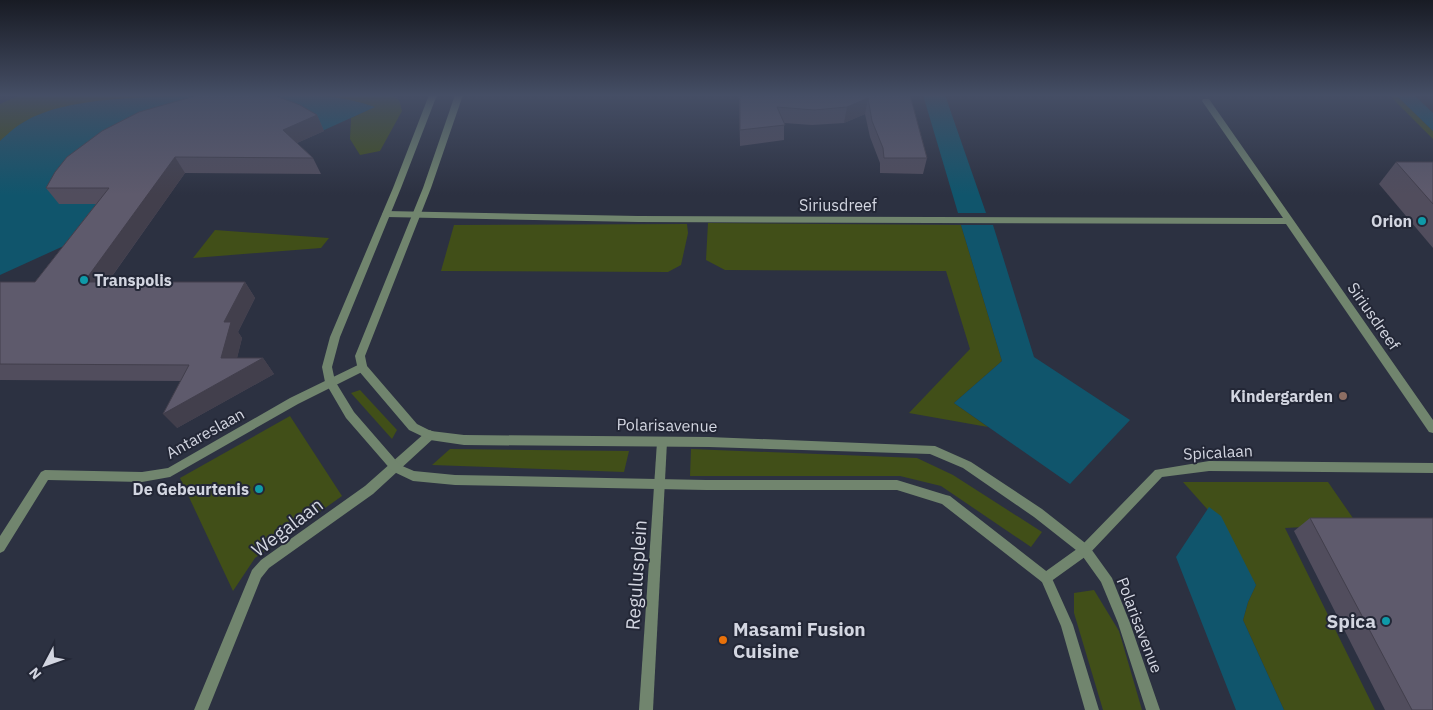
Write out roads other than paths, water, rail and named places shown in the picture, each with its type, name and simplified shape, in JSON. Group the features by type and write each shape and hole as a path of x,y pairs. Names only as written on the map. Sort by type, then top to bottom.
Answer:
{"street":[{"path":"420,128 334,337 327,367 330,382 350,415 396,468 413,476 455,480 722,485 897,485 946,500 1046,578 1067,625 1092,710"},
{"path":"362,367 360,356 416,214 447,128"},
{"name":"Siriusdreef","path":"1225,128 1433,429"},
{"name":"Siriusdreef","path":"386,214 638,219 1290,221"},
{"name":"Antareslaan","path":"0,547 46,475 142,477 170,472 330,382 362,367"},
{"name":"Polarisavenue","path":"362,367 414,428 430,434 464,440 662,442 932,449 967,465 1038,514 1085,550 1106,578 1124,623 1153,710"},
{"name":"Wegalaan","path":"201,710 256,574 264,564 370,490 396,468 430,434"},
{"name":"Regulusplein","path":"646,710 662,442"},
{"name":"Spicalaan","path":"1046,578 1085,550 1159,473 1208,466 1433,468"}],"water":[{"path":"15,128 328,128 62,203 121,204 101,229 0,275 0,141"},
{"path":"933,128 957,128 986,213 958,213"},
{"path":"961,225 993,225 1034,357 1130,420 1070,484 954,403 1002,361"},
{"path":"1209,507 1221,516 1256,585 1248,602 1243,620 1284,710 1236,710 1176,557"}],"place":[{"name":"Orion","path":"1422,221"},
{"name":"Transpolis","path":"84,280"},
{"name":"Kindergarden","path":"1343,396"},
{"name":"De Gebeurtenis","path":"259,489"},
{"name":"Spica","path":"1386,621"},
{"name":"Masami Fusion Cuisine","path":"723,640"}]}
